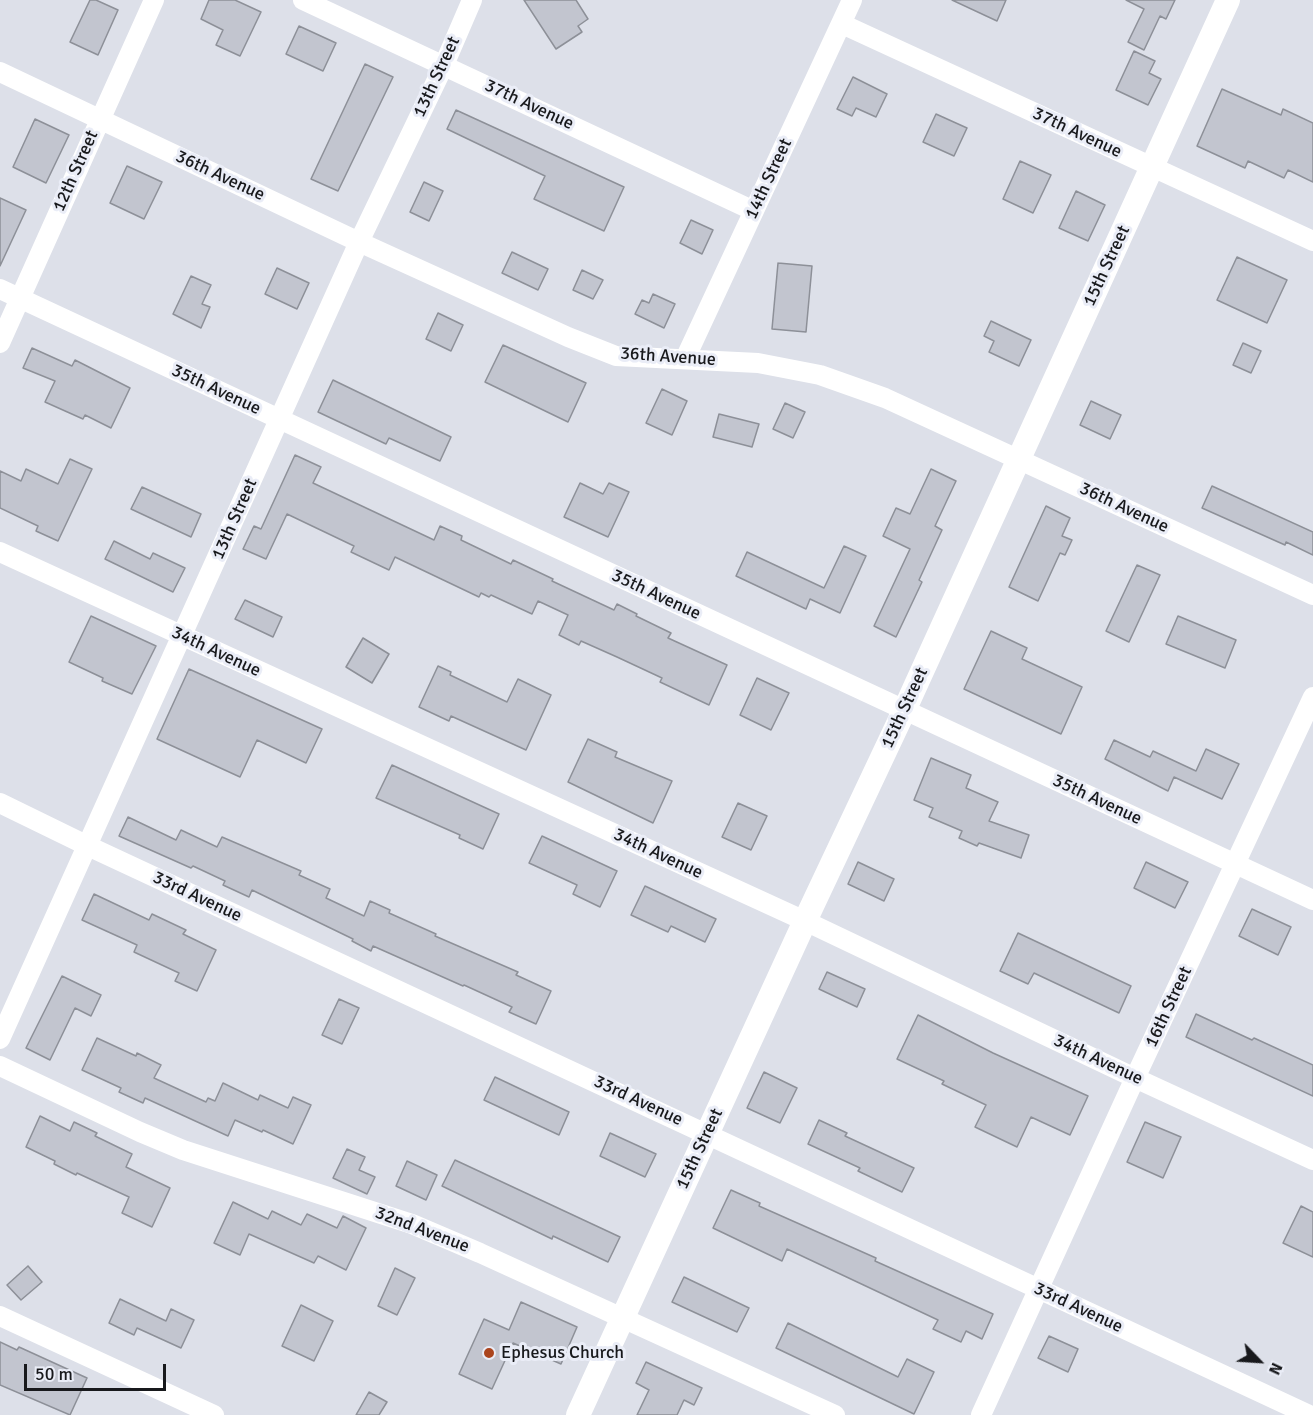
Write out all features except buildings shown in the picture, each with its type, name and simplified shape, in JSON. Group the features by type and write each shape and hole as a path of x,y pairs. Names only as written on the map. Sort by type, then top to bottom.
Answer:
{"street":[{"name":"12th Street","path":"0,343 154,0"},
{"name":"37th Avenue","path":"303,0 754,211"},
{"name":"13th Street","path":"0,1039 359,242 444,65 472,0"},
{"name":"14th Street","path":"685,359 852,0"},
{"name":"15th Street","path":"578,1415 904,711 1228,0"},
{"name":"37th Avenue","path":"842,24 1313,241"},
{"name":"36th Avenue","path":"0,72 568,338 616,356 758,363 820,375 885,398 1313,595"},
{"name":"35th Avenue","path":"0,289 1313,900"},
{"name":"34th Avenue","path":"0,552 805,921 1313,1160"},
{"name":"16th Street","path":"981,1415 1313,697"},
{"name":"33rd Avenue","path":"0,803 1309,1415"},
{"name":"32nd Avenue","path":"0,1066 183,1150 412,1224 835,1415"},
{"path":"0,1316 202,1413"}],"place":[{"name":"Ephesus Church","path":"489,1353"}]}
